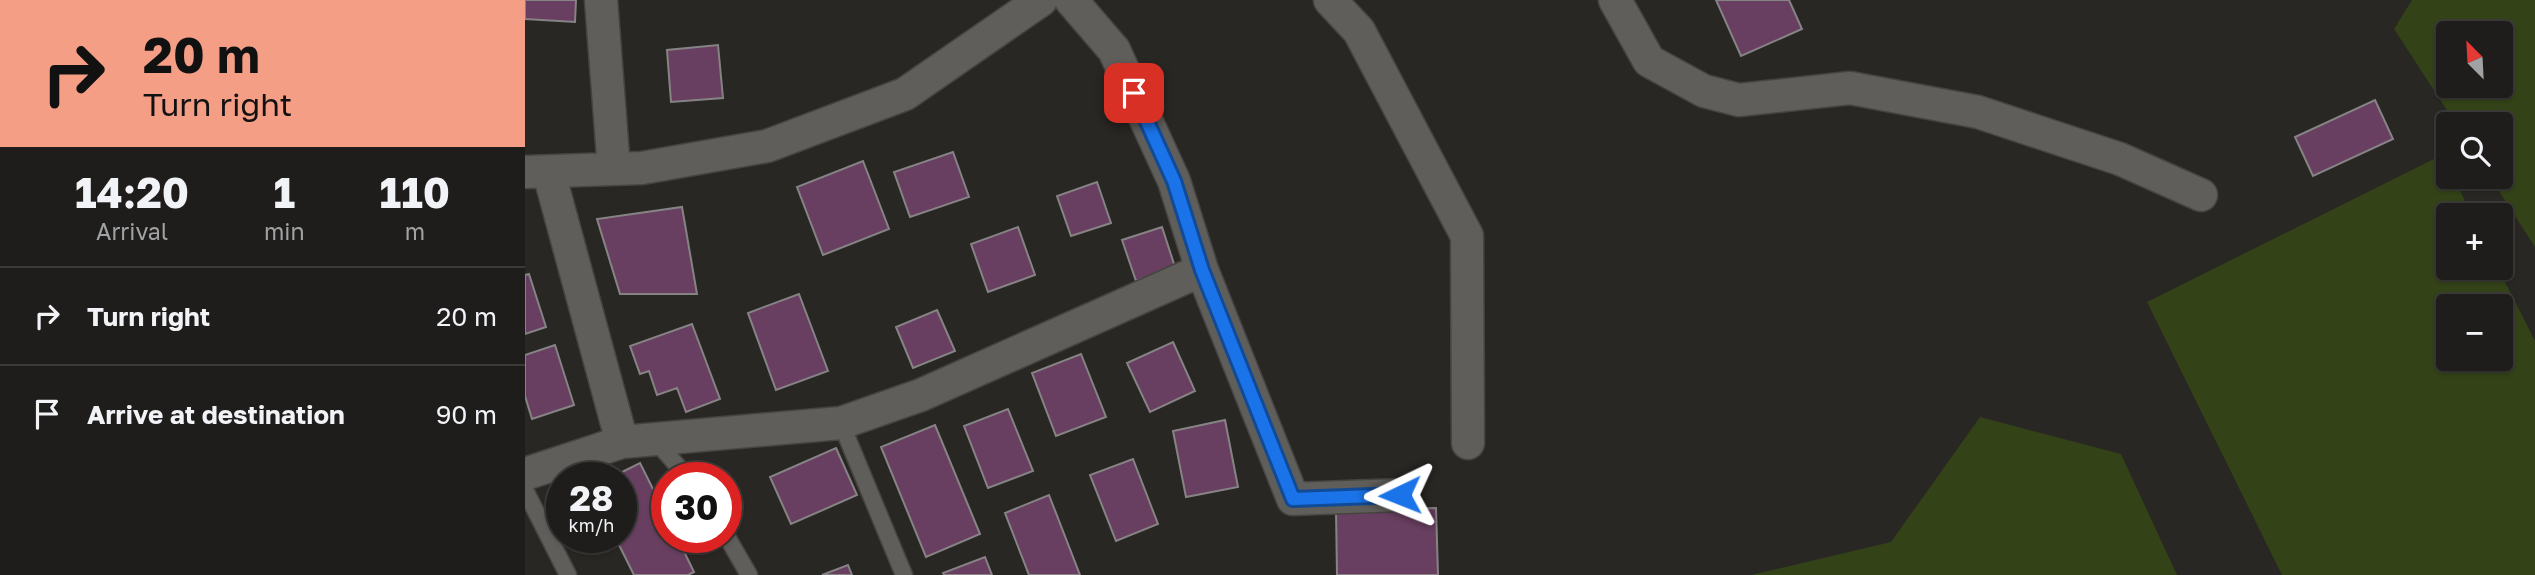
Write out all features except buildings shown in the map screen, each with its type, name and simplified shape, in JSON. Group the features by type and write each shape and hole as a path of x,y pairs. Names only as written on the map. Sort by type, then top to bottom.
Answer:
{"street":[{"path":"601,0 614,169"},
{"path":"622,442 537,172 642,168 767,146 905,94 1041,0"},
{"path":"1071,0 1114,50 1174,181 1202,270 1293,499 1400,495"},
{"path":"1330,0 1359,32 1467,236 1468,443"},
{"path":"1615,0 1650,61 1703,91 1739,100 1850,88 1977,112 2120,159 2201,195"},
{"path":"525,474 622,442 841,423 921,395 1202,270"}],"lane":[{"path":"841,423 904,575"},
{"path":"655,439 674,462"},
{"path":"525,490 568,575"},
{"path":"736,553 749,575"}],"green space":[{"path":"2412,0 2535,0 2535,247 2513,213 2513,203 2507,203 2498,189 2513,189 2513,112 2448,112 2439,98 2513,98 2513,21 2436,21 2436,93 2394,29"},
{"path":"2436,158 2436,189 2459,189 2466,203 2436,203 2436,280 2504,280 2511,294 2436,294 2436,371 2513,371 2513,298 2535,341 2535,575 2282,575 2147,302"},
{"path":"1980,417 2121,454 2177,575 1751,575 1891,542"}],"route":[{"path":"1134,93 1174,181 1202,270 1293,499 1400,495"}]}
